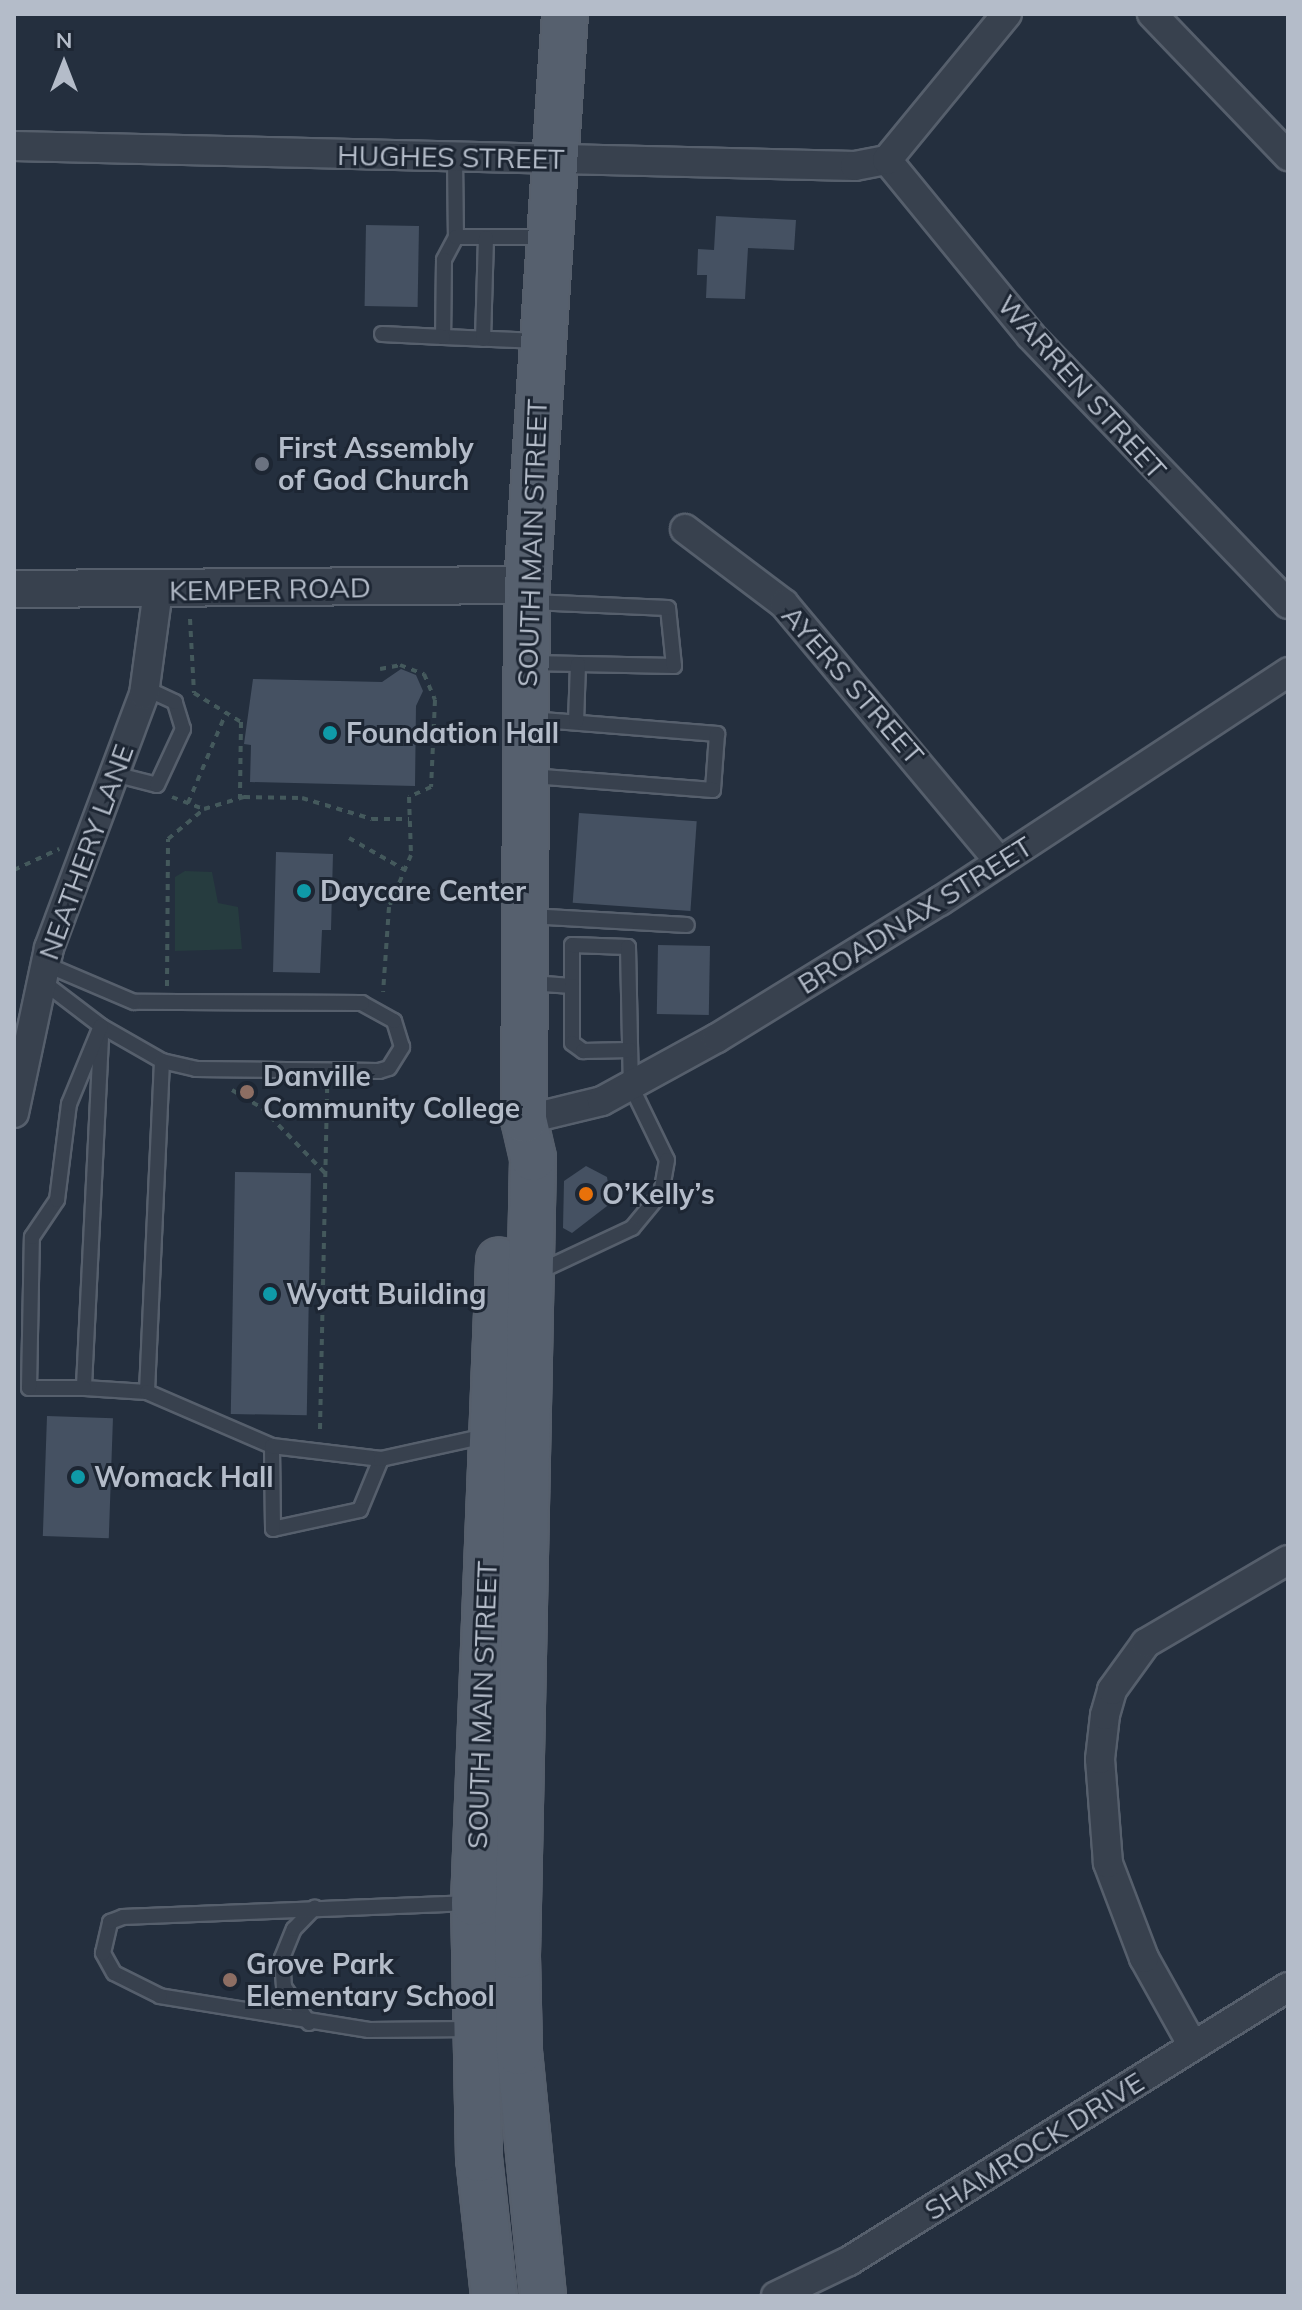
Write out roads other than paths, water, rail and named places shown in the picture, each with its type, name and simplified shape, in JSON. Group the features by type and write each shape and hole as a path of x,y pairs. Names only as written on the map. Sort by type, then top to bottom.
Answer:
{"main road":[{"name":"SOUTH MAIN STREET","path":"496,1903 533,1158 524,1120 527,593 540,341 565,14"},
{"name":"SOUTH MAIN STREET","path":"494,2296 479,2159 497,2029 492,1434 503,1151 524,1120"},
{"name":"SOUTH MAIN STREET","path":"497,2029 543,2296"}],"street":[{"path":"887,160 1007,14"},
{"path":"1152,14 1288,156"},
{"name":"HUGHES STREET","path":"14,146 855,166 887,160"},
{"name":"WARREN STREET","path":"887,160 1041,347 1288,604"},
{"name":"AYERS STREET","path":"685,529 784,604 1000,862"},
{"name":"KEMPER ROAD","path":"14,589 527,593"},
{"name":"NEATHERY LANE","path":"14,1113 43,972 90,834 145,688 173,591"},
{"name":"BROADNAX STREET","path":"524,1120 572,1112 631,1086 1000,862 1288,672"},
{"path":"1193,2046 1144,1958 1108,1863 1100,1759 1105,1715 1112,1690 1146,1643 1288,1560"},
{"name":"SHAMROCK DRIVE","path":"776,2296 849,2261 1288,1987"}],"lane":[{"path":"443,337 444,260 456,237 455,158"},
{"path":"456,237 548,236"},
{"path":"483,339 486,238"},
{"path":"382,334 540,341"},
{"path":"526,663 674,666 668,608 527,593"},
{"path":"576,722 578,664"},
{"path":"114,774 151,789 162,780 184,719 175,702 145,688"},
{"path":"526,719 717,734 713,790 526,776"},
{"path":"525,916 687,925"},
{"path":"527,1277 632,1228 661,1193 667,1160 631,1086 630,1050 622,1011 622,971 628,947 572,945 579,1010 572,1043 583,1051 630,1050"},
{"path":"43,972 117,997 167,1002 362,1003 382,1011 400,1034 402,1047 389,1068 196,1069 162,1061 101,1026 43,972"},
{"path":"525,983 577,975"},
{"path":"101,1026 69,1104 57,1200 32,1237 29,1388 147,1392 272,1446 381,1459 492,1434"},
{"path":"84,1388 101,1026"},
{"path":"147,1392 162,1061"},
{"path":"272,1446 273,1529 360,1510 381,1459"},
{"path":"496,1903 315,1907 123,1917 110,1922 103,1936 103,1953 114,1973 133,1987 309,2023 369,2030 497,2029"},
{"path":"309,2023 287,1996 282,1958 294,1929 315,1907"}],"place":[{"name":"First Assembly of God Church","path":"262,464"},
{"name":"Foundation Hall","path":"330,733"},
{"name":"Daycare Center","path":"304,891"},
{"name":"Danville Community College","path":"247,1092"},
{"name":"O’Kelly’s","path":"586,1194"},
{"name":"Wyatt Building","path":"270,1294"},
{"name":"Womack Hall","path":"78,1477"},
{"name":"Grove Park Elementary School","path":"230,1980"}]}
